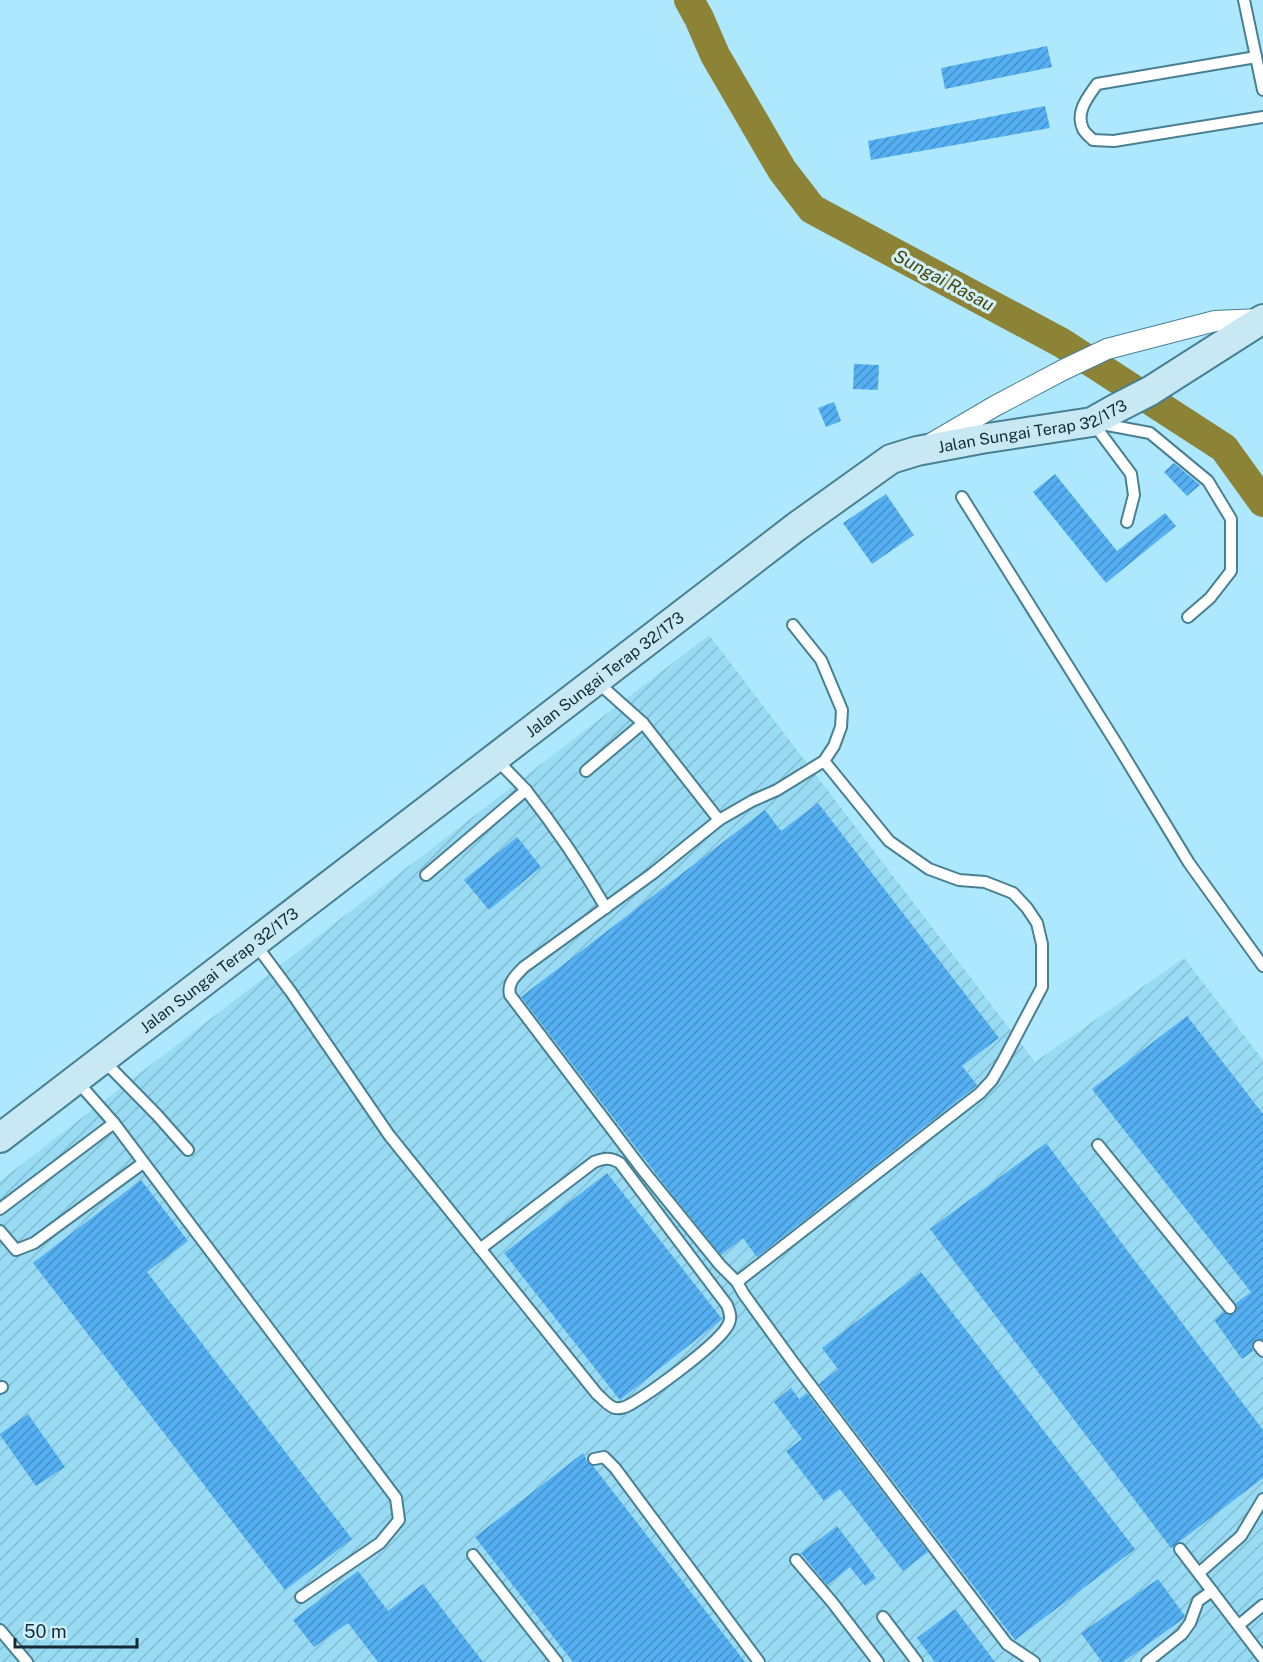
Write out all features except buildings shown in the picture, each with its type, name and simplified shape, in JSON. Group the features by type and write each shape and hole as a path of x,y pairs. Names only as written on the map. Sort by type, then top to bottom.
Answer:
{"street":[{"path":"917,451 995,406 1107,348 1215,321 1263,322"},
{"name":"Jalan Sungai Terap 32/173","path":"0,1138 815,513 891,459 917,451 1104,415 1150,391 1263,322"}],"lane":[{"path":"1244,0 1263,90"},
{"path":"1256,57 1097,84 1085,101 1080,114 1083,129 1093,140 1114,141 1263,117"},
{"path":"1104,415 1131,474 1134,495 1127,522"},
{"path":"1104,415 1150,434 1208,481 1231,519 1231,572 1210,598 1188,617"},
{"path":"962,497 1189,863 1263,966"},
{"path":"793,625 821,660 842,710 841,727 834,746 824,761 777,790 719,820 652,874 524,967 511,982 510,995 642,1169 720,1265 737,1282 793,1362 1007,1644 1034,1662"},
{"path":"596,680 643,723 719,820"},
{"path":"586,771 643,723"},
{"path":"495,758 526,790 588,876 606,908"},
{"path":"737,1282 980,1093 1004,1061 1042,987 1042,944 1037,922 1027,908 1013,894 985,882 959,880 929,868 889,841 824,761"},
{"path":"426,875 526,790"},
{"path":"254,943 291,992 389,1135 480,1249 597,1394 615,1408 626,1407 660,1384 716,1340 730,1320 727,1305 620,1163 613,1159 602,1158 594,1162 480,1249"},
{"path":"102,1060 188,1150"},
{"path":"76,1080 114,1123 396,1498 399,1520 380,1543 301,1597"},
{"path":"0,1209 114,1123"},
{"path":"1098,1145 1230,1308"},
{"path":"0,1231 16,1250 34,1243 143,1163"},
{"path":"594,1459 604,1457 615,1468 755,1660"},
{"path":"1199,1573 1241,1536 1263,1499"},
{"path":"1180,1549 1261,1655"},
{"path":"473,1555 557,1662"},
{"path":"796,1560 878,1662"},
{"path":"1147,1662 1182,1634 1190,1623 1198,1601 1212,1591"},
{"path":"1239,1625 1263,1605"},
{"path":"883,1617 917,1662"},
{"path":"1,1633 27,1662"}],"shaded area":[{"path":"709,635 1035,1062 1184,958 1263,1060 1263,1662 0,1662 0,1181"}],"waterway":[{"name":"Sungai Rasau","path":"689,0 715,55 782,170 812,209 1062,343 1224,448 1263,502"}]}
